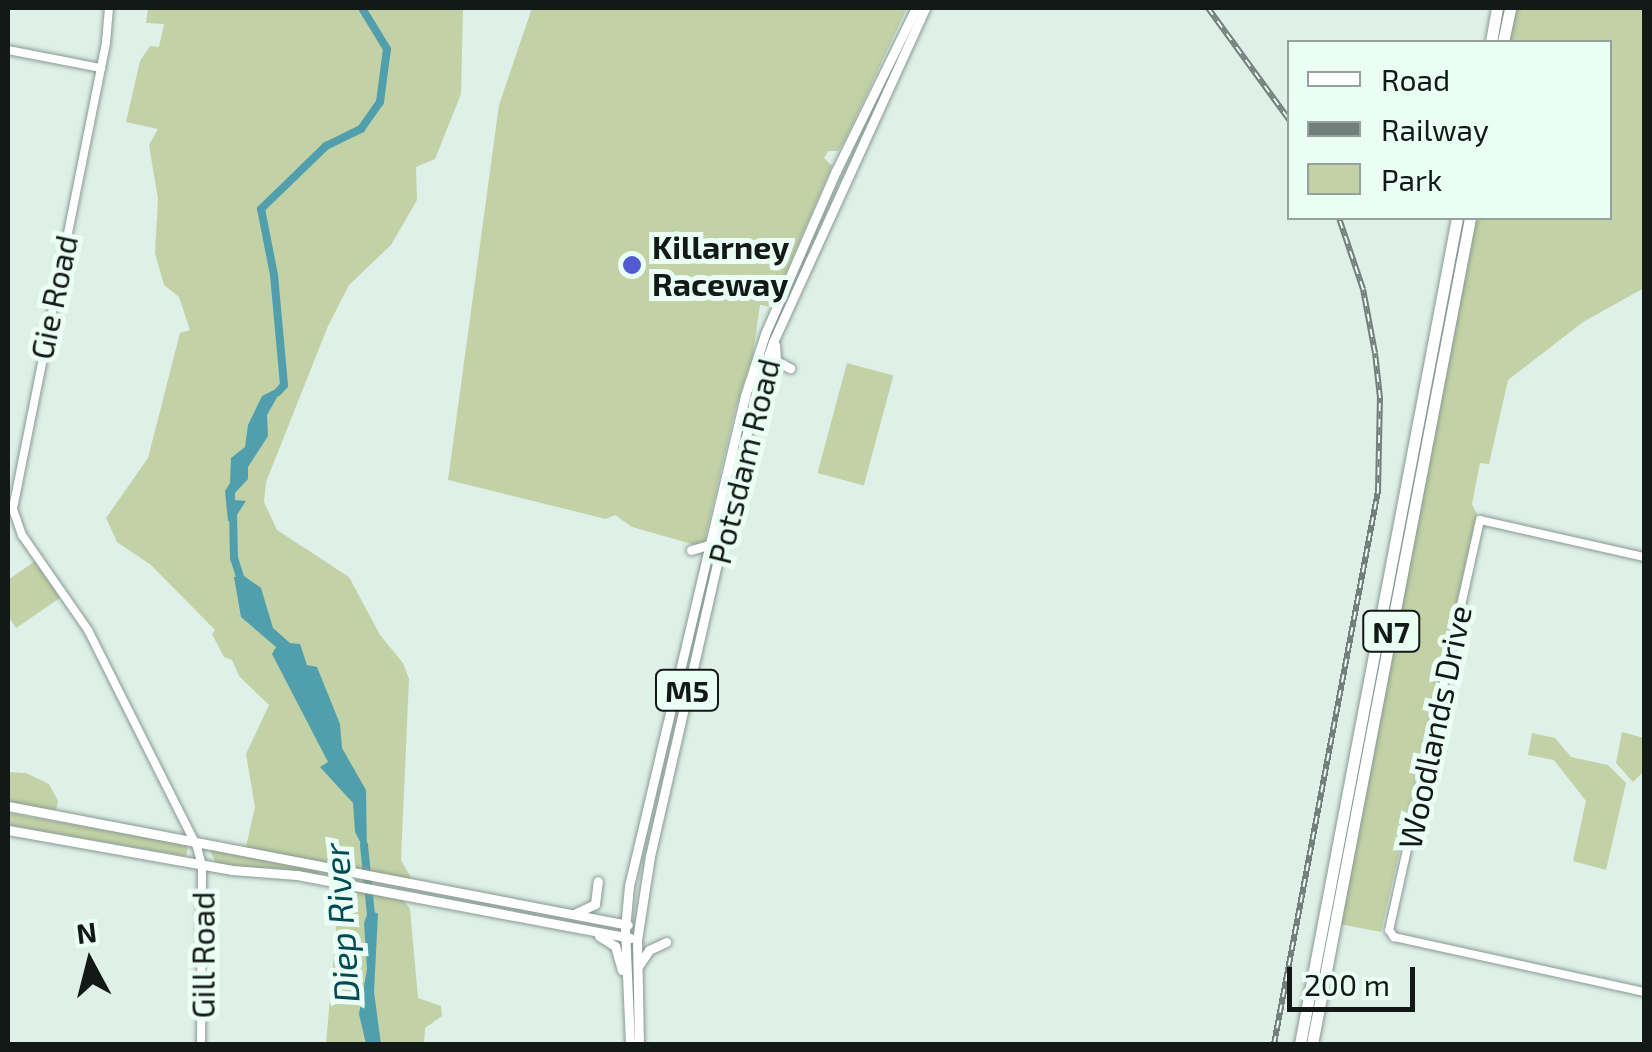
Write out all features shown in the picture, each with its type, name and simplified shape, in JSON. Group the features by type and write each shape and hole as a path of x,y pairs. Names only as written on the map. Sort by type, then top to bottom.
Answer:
{"highway":[{"path":"1491,40 1497,8"},
{"path":"1503,40 1510,8"},
{"name":"N7","path":"1300,1044 1457,220"},
{"name":"N7","path":"1312,1044 1470,220"}],"main road":[{"name":"Potsdam Road","path":"625,938 642,826 708,545 765,334 836,171 916,8"},
{"name":"Potsdam Road","path":"637,940 656,828 752,405 779,328 924,8"},
{"path":"779,328 774,356 790,368"},
{"path":"691,550 708,545"},
{"path":"8,806 195,840 337,877 637,940"},
{"path":"642,826 656,828"},
{"path":"8,830 202,866 337,877"},
{"path":"574,913 595,904 598,881"},
{"path":"413,891 574,913 639,928"},
{"path":"582,930 614,944 628,980"},
{"name":"M5","path":"625,938 630,1044"},
{"name":"M5","path":"637,940 639,1044"},
{"path":"638,968 648,950 666,942"}],"street":[{"name":"Gie Road","path":"109,8 101,68 12,509 22,535 88,630 195,840 202,866"},
{"path":"8,50 101,68"},
{"name":"Woodlands Drive","path":"1644,556 1480,520 1390,934 1644,992"},
{"name":"Gill Road","path":"201,1044 202,866"}],"green space":[{"path":"148,8 463,8 461,94 435,159 416,167 417,200 391,245 349,285 328,326 266,482 264,502 277,530 349,577 380,635 403,663 409,679 401,860 415,885 245,851 255,807 246,754 269,705 239,676 232,660 224,657 212,634 215,630 151,565 117,542 106,518 148,458 180,333 190,330 179,297 164,285 155,253 158,199 149,145 158,129 126,122 140,61 150,46 159,47 164,24 146,23"},
{"name":"Killarney Raceway","path":"532,8 907,8 845,140 838,151 828,151 824,158 832,166 771,307 760,305 753,354 735,410 704,543 699,546 632,527 615,515 606,519 448,480 499,105"},
{"path":"1514,8 1644,8 1644,288 1583,322 1508,380 1489,464 1480,463 1472,504 1477,514 1381,932 1339,924 1474,220 1612,220 1612,40 1507,40"},
{"path":"847,363 893,375 864,486 817,473"},
{"path":"35,561 60,598 16,628 8,616 8,580"},
{"path":"1622,732 1644,738 1644,771 1633,782 1616,763"},
{"path":"1532,733 1555,738 1571,757 1608,765 1626,783 1606,870 1573,861 1586,801 1554,760 1528,755"},
{"path":"8,772 26,773 49,784 58,801 56,810 8,802"},
{"path":"8,813 188,845 186,857 8,825"},
{"path":"208,845 319,869 319,878 217,866"},
{"path":"347,889 403,899 410,909 418,998 441,1006 442,1016 425,1028 424,1044 326,1044 339,895 346,896"}],"water":[{"path":"284,385 267,415 268,436 248,467 248,479 235,493 235,500 246,501 233,521 228,521 225,491 230,483 231,458 245,447 248,425 262,396"},
{"path":"244,576 261,588 273,628 290,643 300,644 307,665 317,667 340,724 342,748 366,790 367,855 355,832 353,803 320,767 328,762 272,654 276,647 241,617 234,577"},
{"path":"369,909 378,914 374,992 381,1044 366,1044 359,1014 367,969 364,923"}],"waterway":[{"name":"Diep River","path":"278,392 284,385 274,275 261,209 326,146 361,129 380,102 387,49 362,8"},
{"name":"Diep River","path":"233,513 234,558 242,583"},
{"name":"Diep River","path":"364,845 371,915"}],"railway":[{"path":"1208,8 1287,117"},
{"path":"1274,1044 1378,491 1380,398 1375,353 1363,289 1340,220"}],"place":[{"name":"Killarney Raceway","path":"632,265"}]}
